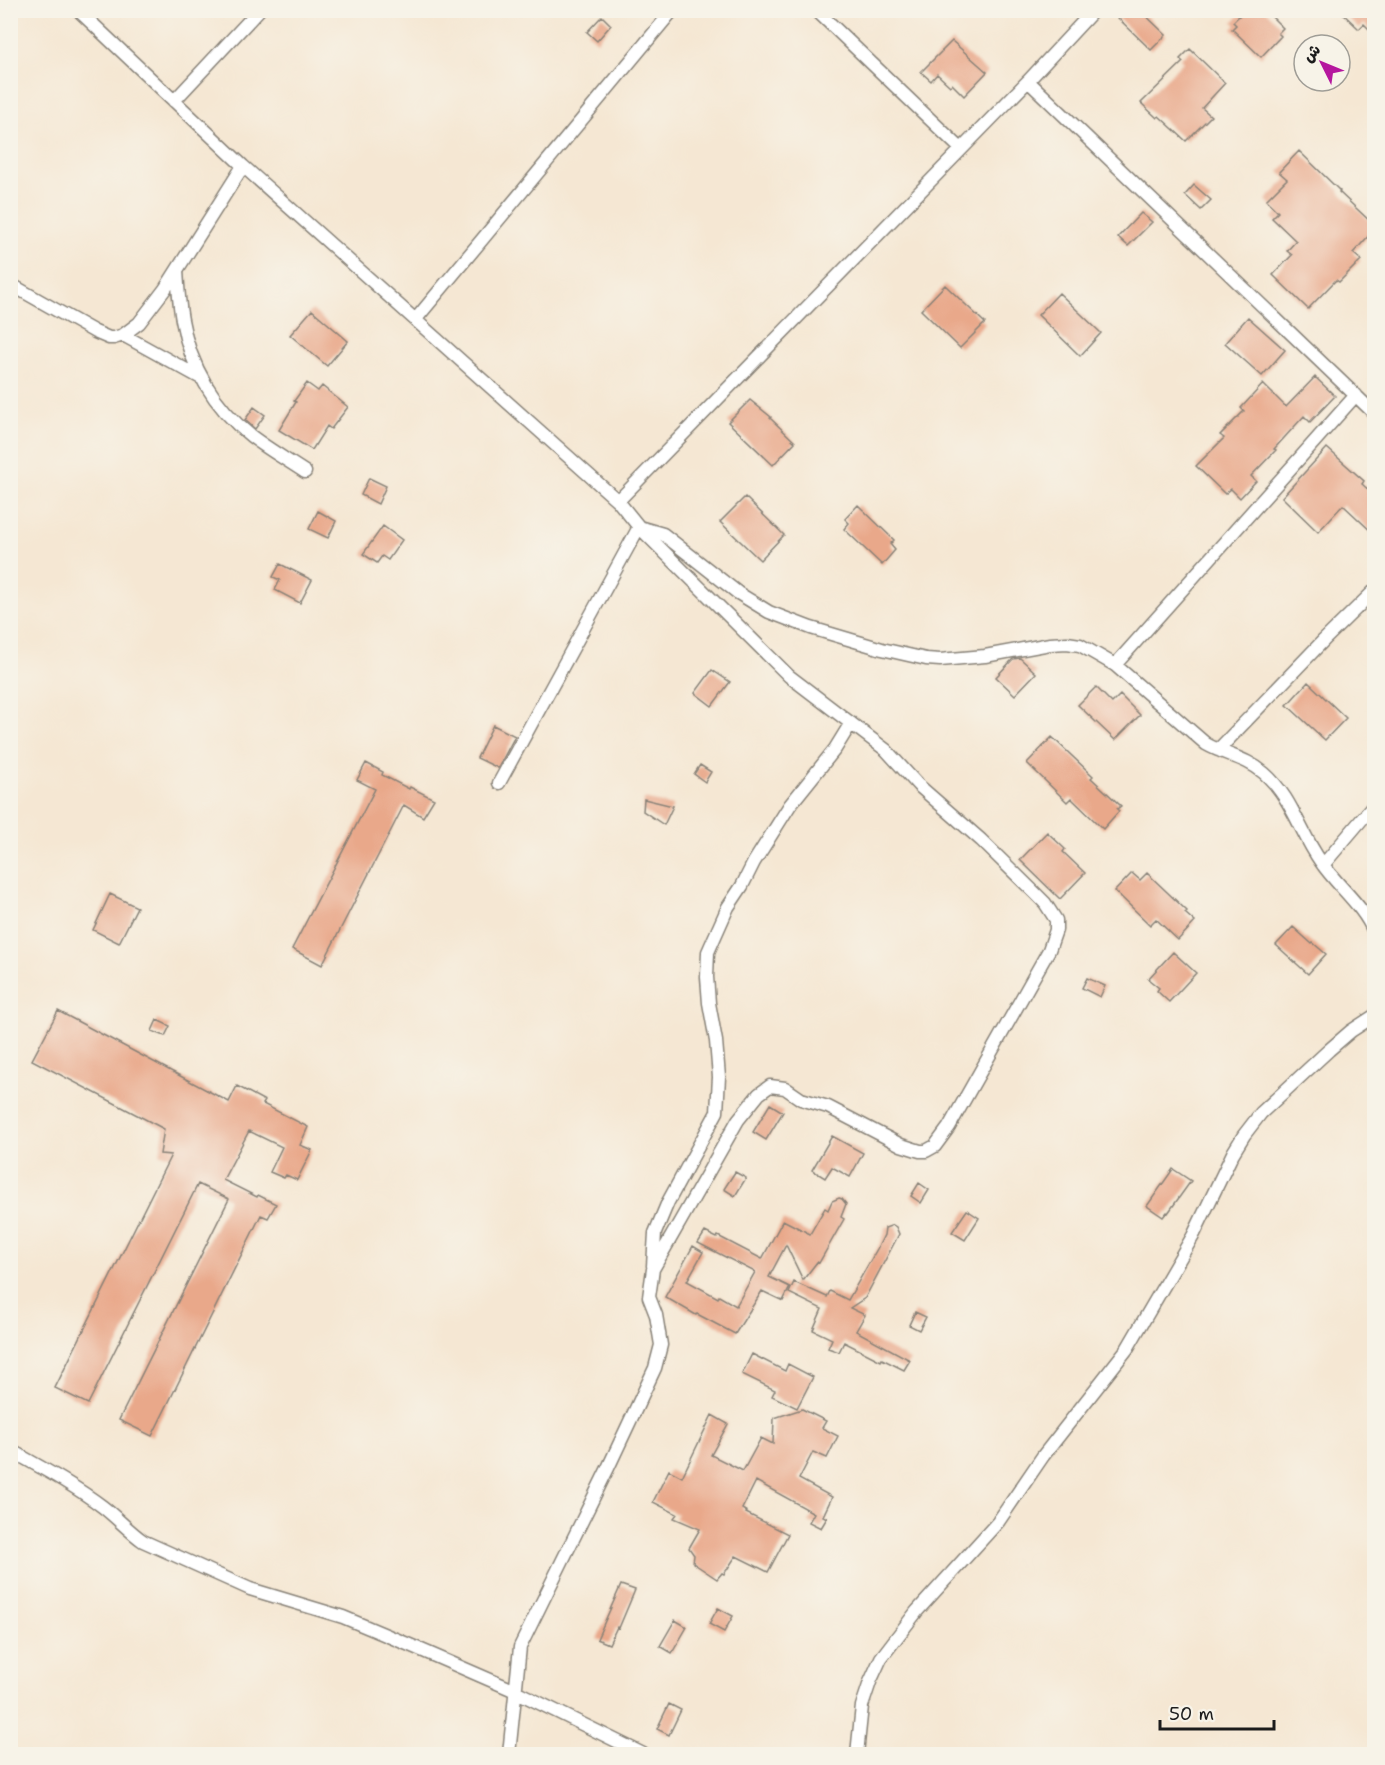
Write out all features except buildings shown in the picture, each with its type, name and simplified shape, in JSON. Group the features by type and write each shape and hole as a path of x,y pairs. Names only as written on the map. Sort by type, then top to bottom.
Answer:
{"street":[{"path":"78,10 243,165 618,501 639,527 801,687 886,750 918,785 981,840 1045,903 1056,920 1056,930 1049,950 949,1127 935,1146 926,1151 920,1151 901,1145 828,1107 801,1100 785,1088 770,1086 759,1094 738,1120 653,1269"},
{"path":"174,101 259,10"},
{"path":"416,319 673,10"},
{"path":"816,10 961,149"},
{"path":"618,501 1028,81 1094,10"},
{"path":"1028,81 1374,413"},
{"path":"10,284 95,332 109,338 123,335 139,323 165,289 243,165"},
{"path":"177,270 182,320 190,351 201,378 221,406 250,435 304,472"},
{"path":"123,335 201,378"},
{"path":"1114,665 1356,395"},
{"path":"639,527 663,534 738,593 769,612 859,643 906,655 940,660 985,656 1050,644 1067,643 1091,650 1114,665 1195,734 1218,750 1254,765 1275,783 1287,798 1310,848 1354,901 1374,932"},
{"path":"499,783 639,527"},
{"path":"1218,750 1374,591"},
{"path":"508,1755 520,1647 655,1368 661,1345 656,1315 649,1297 653,1269 654,1233 717,1112 719,1077 716,1041 709,1003 708,952 728,907 754,862 790,805 835,749 851,723"},
{"path":"1323,866 1374,805"},
{"path":"856,1755 862,1706 880,1658 939,1585 998,1522 1043,1456 1127,1349 1193,1236 1244,1135 1261,1113 1329,1050 1351,1031 1374,1016"},
{"path":"10,1450 71,1484 105,1508 128,1530 151,1545 250,1589 317,1608 365,1626 514,1691 643,1755"}]}
